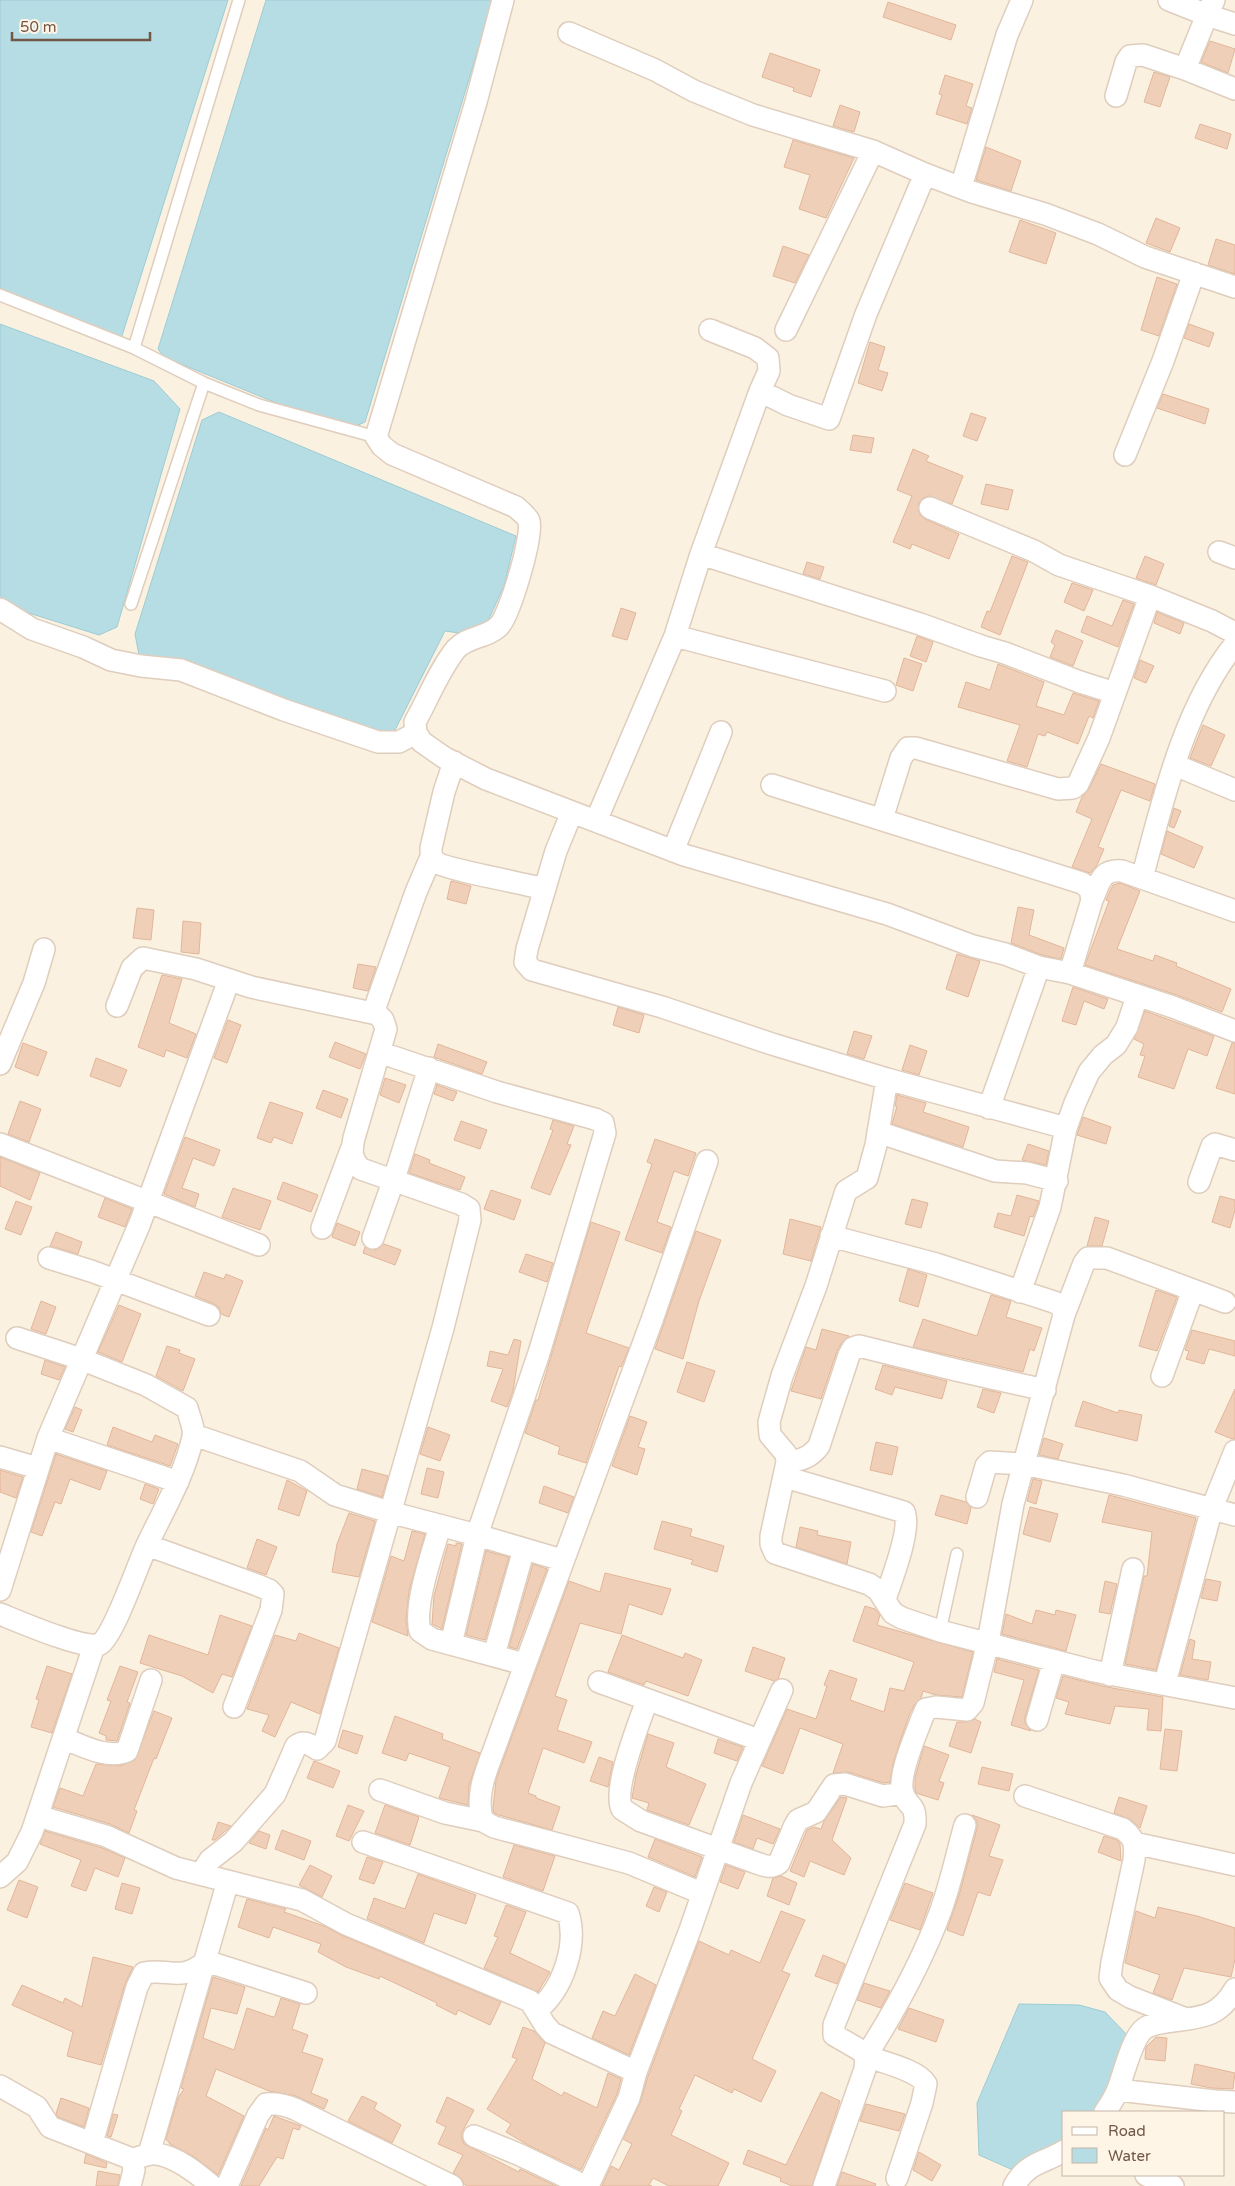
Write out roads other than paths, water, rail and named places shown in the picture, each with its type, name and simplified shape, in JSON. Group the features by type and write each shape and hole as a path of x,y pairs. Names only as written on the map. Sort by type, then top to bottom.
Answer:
{"street":[{"path":"503,0 473,112 376,437 382,446 392,454 516,507 528,519 530,534 508,613 500,625 492,632 468,639 458,647 449,659 415,722 416,733 422,742 486,779 674,850 888,914 973,946 1005,954 1039,966 1070,973 1206,1018 1235,1031"},
{"path":"961,187 1007,34 1022,0"},
{"path":"1169,0 1211,8 1235,24"},
{"path":"1185,69 1211,8"},
{"path":"569,33 655,70 694,91 754,115 873,151 925,174 1098,234 1145,257 1235,287"},
{"path":"1116,96 1126,62 1130,56 1144,55 1235,89"},
{"path":"786,330 873,151"},
{"path":"760,391 788,405 829,418 866,314 925,174"},
{"path":"1125,455 1164,361 1194,273"},
{"path":"596,821 675,636 701,554 769,371 768,358 755,348 710,330"},
{"path":"930,508 1034,551 1058,565 1150,596 1212,621 1235,633"},
{"path":"701,554 920,624 1005,653 1080,682 1115,692"},
{"path":"882,819 901,758 908,748 916,748 1058,789 1073,788 1078,784 1092,754 1150,596"},
{"path":"0,609 32,629 111,660 141,666 181,670 284,710 378,742 399,742 416,733"},
{"path":"675,636 886,691"},
{"path":"1142,878 1164,796 1196,709 1228,652 1235,644"},
{"path":"674,850 721,732"},
{"path":"373,1013 416,892 431,857 431,848 444,792 454,762"},
{"path":"1175,765 1235,790"},
{"path":"772,785 1082,883 1090,889 1092,900"},
{"path":"572,812 535,919 525,962 532,970 662,1007 886,1080 1066,1128"},
{"path":"431,857 437,864 545,889"},
{"path":"1070,973 1092,900 1106,872 1122,871 1235,911"},
{"path":"1,1058 34,982 44,949"},
{"path":"117,1006 132,968 143,958 196,969 251,987 373,1013 383,1020 386,1030 351,1150 322,1228"},
{"path":"989,1108 1039,966"},
{"path":"0,1590 48,1438 148,1202 229,980"},
{"path":"1020,1292 1042,1233 1056,1181 1066,1128 1075,1103 1089,1072 1103,1055 1116,1045 1127,1027 1137,996"},
{"path":"379,1052 496,1092 595,1119 603,1123 605,1133 539,1353 478,1535 451,1644"},
{"path":"373,1238 429,1068"},
{"path":"886,1080 878,1132 867,1178 846,1192 816,1286 782,1376 770,1422 770,1435 786,1454 786,1470 771,1536 771,1544 775,1554 869,1584 878,1590 893,1613 940,1631 1110,1675 1165,1683 1235,1698"},
{"path":"878,1132 995,1171 1027,1173 1056,1181"},
{"path":"0,1144 259,1245"},
{"path":"1199,1182 1212,1146 1216,1144 1235,1150"},
{"path":"201,1874 210,1860 233,1842 275,1794 296,1746 300,1742 317,1748 324,1742 443,1328 470,1220 468,1210 461,1204 361,1169 354,1162 351,1150"},
{"path":"483,1821 479,1810 479,1794 562,1560 623,1400 707,1160"},
{"path":"831,1236 936,1264 1062,1306 1064,1315"},
{"path":"897,2178 922,2103 926,2084 923,2078 914,2073 866,2056 860,2050 834,2035 834,2025 915,1824 916,1812 903,1794 902,1780 926,1709 936,1707 967,1710 973,1703 988,1642 1013,1504 1064,1315 1084,1264 1088,1258 1093,1257 1107,1258 1226,1302"},
{"path":"49,1258 209,1315"},
{"path":"1162,1376 1193,1290"},
{"path":"0,1614 78,1643 94,1646 100,1644 116,1620 147,1545 178,1482 194,1434 187,1408 146,1385 81,1359 17,1338"},
{"path":"786,1470 815,1452 819,1446 849,1355 854,1348 859,1346 1045,1390"},
{"path":"194,1434 300,1471 335,1495 562,1560"},
{"path":"48,1438 178,1482"},
{"path":"1165,1683 1212,1508 1235,1451"},
{"path":"0,1457 38,1468"},
{"path":"977,1497 986,1466 990,1462 1023,1464 1123,1485 1235,1515"},
{"path":"786,1470 904,1512 906,1516 902,1542 885,1599"},
{"path":"440,1526 422,1590 418,1626 424,1635 524,1664"},
{"path":"147,1545 257,1585 269,1590 273,1594 271,1610 234,1707"},
{"path":"494,1656 524,1549"},
{"path":"1110,1675 1133,1570"},
{"path":"0,1877 21,1856 38,1816 94,1646"},
{"path":"1037,1720 1054,1661"},
{"path":"63,1738 101,1752 116,1754 127,1751 151,1680"},
{"path":"600,1682 759,1740"},
{"path":"474,2136 587,2186 628,2098 690,1930 701,1893 741,1783 782,1690"},
{"path":"647,1700 624,1771 619,1795 622,1810 641,1821 768,1867 775,1867 783,1855 798,1820 816,1812 834,1785 845,1784 883,1796 903,1794"},
{"path":"380,1790 445,1813 483,1821 494,1827 629,1864 701,1893"},
{"path":"1025,1796 1123,1829 1133,1837 1134,1860 1110,1978 1118,1990 1130,1997 1186,2019"},
{"path":"38,1816 126,1843 176,1868 302,1900 346,1924 530,2001 552,2033 636,2072"},
{"path":"824,2186 865,2069 866,2056 894,2012 942,1909 965,1825"},
{"path":"363,1842 568,1912 571,1923 568,1959 547,2002 537,2010"},
{"path":"1134,1843 1235,1865"},
{"path":"130,2186 204,1963 228,1882"},
{"path":"92,2144 140,1979 144,1973 181,1975 204,1963 221,1965 306,1993"},
{"path":"1106,2111 1118,2090 1136,2040 1143,2029 1156,2023 1202,2016 1216,2011 1226,2004 1235,1989"},
{"path":"0,2086 37,2107 50,2128 92,2144 140,2157 157,2154 188,2167 212,2186"},
{"path":"1118,2090 1215,2102 1235,2102"},
{"path":"227,2186 258,2115 266,2104 274,2103 296,2109 452,2186"},
{"path":"1014,2186 1025,2170 1037,2162 1062,2152"},
{"path":"1148,2176 1173,2186"}],"lane":[{"path":"134,348 239,0"},
{"path":"0,295 134,348 204,383 259,405 376,437"},
{"path":"131,604 204,383"},
{"path":"940,1631 957,1554"}],"water":[{"path":"0,0 228,0 121,339 105,343 0,300"},
{"path":"266,0 493,0 365,422 345,431 164,357 158,349"},
{"path":"0,324 154,381 180,409 117,627 99,635 0,604"},
{"path":"219,412 516,536 504,586 481,636 445,631 392,736 140,660 135,634 202,420"},
{"path":"1019,2004 1079,2005 1105,2012 1130,2038 1103,2111 1062,2111 1062,2159 1022,2174 979,2155 977,2103"}]}
